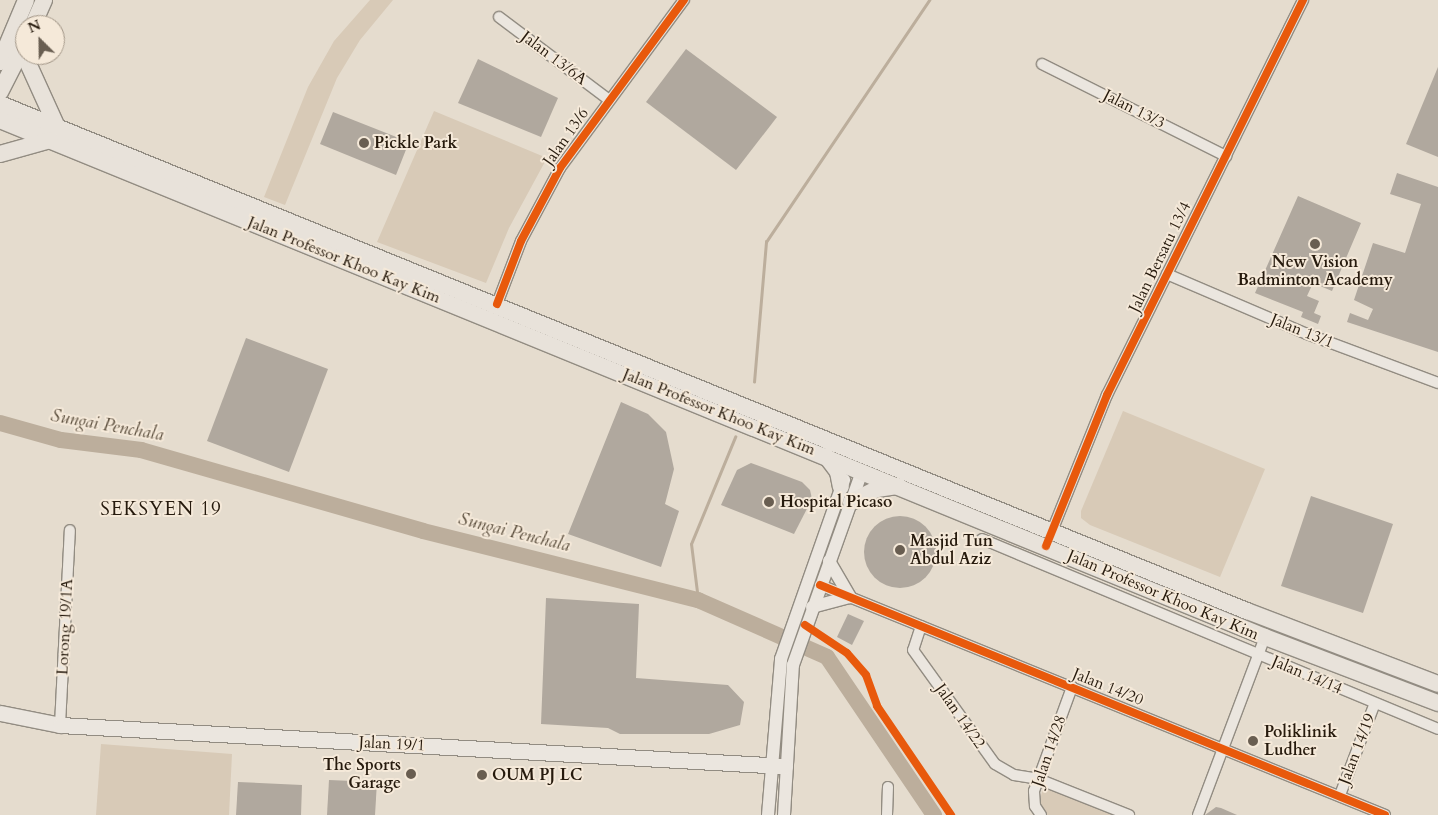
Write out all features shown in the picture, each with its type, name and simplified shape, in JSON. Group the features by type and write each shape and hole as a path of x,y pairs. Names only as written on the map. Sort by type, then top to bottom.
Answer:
{"main road":[{"path":"0,92 26,0"},
{"path":"37,15 44,0"},
{"path":"0,62 14,45"},
{"path":"0,154 54,134 14,45"},
{"name":"Jalan Professor Khoo Kay Kim","path":"0,104 54,134 826,456 856,466 899,486 1265,637 1438,703"},
{"name":"Jalan Professor Khoo Kay Kim","path":"0,120 54,134 496,304 913,472 1052,531 1438,684"},
{"path":"823,436 856,466 875,462 913,472"},
{"path":"826,456 838,472 841,487"},
{"path":"851,502 877,489 899,486"},
{"name":"Jalan 19/1","path":"0,713 60,725 777,766"}],"street":[{"name":"Jalan 13/6","path":"496,304 520,241 544,196 609,100 684,0"},
{"name":"Jalan Bersatu 13/4","path":"1046,546 1107,395 1303,0"},
{"name":"Jalan 13/6A","path":"499,17 609,100"},
{"name":"Jalan 13/3","path":"1042,64 1226,156"},
{"name":"Jalan 13/1","path":"1167,274 1307,334 1438,383"},
{"path":"768,815 777,766 793,618 802,599 841,487 856,466"},
{"path":"787,662 805,625 851,502 856,466"},
{"name":"Lorong 19/1A","path":"60,725 70,530"},
{"name":"Jalan 14/14","path":"982,539 1438,729"},
{"path":"812,607 850,597 830,560"},
{"path":"814,564 820,585"},
{"path":"802,599 820,585"},
{"name":"Jalan 14/20","path":"820,585 1386,815"},
{"name":"Jalan 14/22","path":"921,626 913,650 982,749 995,764 1014,775 1038,779"},
{"path":"1198,815 1265,637"},
{"name":"Jalan 14/28","path":"1041,815 1035,806 1038,779 1072,687"},
{"name":"Jalan 14/19","path":"1340,796 1375,703"},
{"path":"777,766 784,815"},
{"path":"1038,779 1129,815"},
{"path":"887,815 888,787"}],"shaded area":[{"path":"370,0 393,0 360,40 337,78 285,205 264,197 308,87 334,41"},
{"path":"434,111 547,158 509,228 486,283 377,242"},
{"path":"1123,411 1265,469 1220,577 1090,525 1081,518 1081,511"},
{"path":"101,744 232,754 229,815 96,815"},
{"path":"1043,786 1118,815 1046,815 1039,806"}],"building":[{"path":"686,49 777,117 736,170 646,102"},
{"path":"478,59 558,98 541,137 458,103"},
{"path":"1438,67 1438,157 1406,144"},
{"name":"Pickle Park","path":"333,112 409,142 396,175 320,144"},
{"path":"1397,173 1438,187 1438,352 1347,322 1350,313 1368,320 1373,309 1354,300 1373,243 1405,253 1421,204 1390,194"},
{"name":"New Vision Badminton Academy","path":"1298,196 1361,223 1332,291 1313,283 1307,296 1319,301 1314,313 1321,316 1318,324 1301,317 1303,312 1255,293"},
{"path":"246,338 328,369 289,472 207,441"},
{"path":"621,402 648,414 666,432 674,469 665,504 679,511 661,567 568,534"},
{"path":"751,463 802,482 810,490 812,499 794,534 721,505 737,470"},
{"path":"1311,496 1393,524 1363,613 1281,586"},
{"name":"Masjid Tun Abdul Aziz","path":"900,516 920,522 930,532 936,552 930,572 920,582 900,588 880,582 870,572 864,552 870,532 880,522"},
{"path":"546,598 639,604 636,678 728,685 744,702 740,725 709,734 620,734 608,728 541,724"},
{"path":"848,614 864,621 852,645 837,637"},
{"path":"329,780 377,782 375,815 327,815"},
{"path":"238,782 302,785 301,815 236,815"},
{"path":"1216,807 1221,808 1237,815 1205,815"}],"waterway":[{"path":"754,382 766,242 929,0"},
{"name":"Sungai Penchala","path":"0,423 61,440 141,450 423,531 698,600 827,657 934,815"},
{"path":"698,600 691,544 735,437"}],"cycle path":[{"path":"497,304 521,241 560,168 684,0"},
{"path":"1046,546 1107,395 1303,0"},
{"path":"820,585 1385,815"},
{"path":"805,625 847,653 866,675 877,706 951,815"}],"place":[{"name":"Pickle Park","path":"364,143"},
{"name":"New Vision Badminton Academy","path":"1315,244"},
{"name":"Hospital Picaso","path":"769,502"},
{"name":"Masjid Tun Abdul Aziz","path":"900,550"},
{"name":"Poliklinik Ludher","path":"1253,741"},
{"name":"The Sports Garage","path":"411,774"},
{"name":"OUM PJ LC","path":"482,775"}],"district":[{"name":"SEKSYEN 19","path":"161,510"}]}
